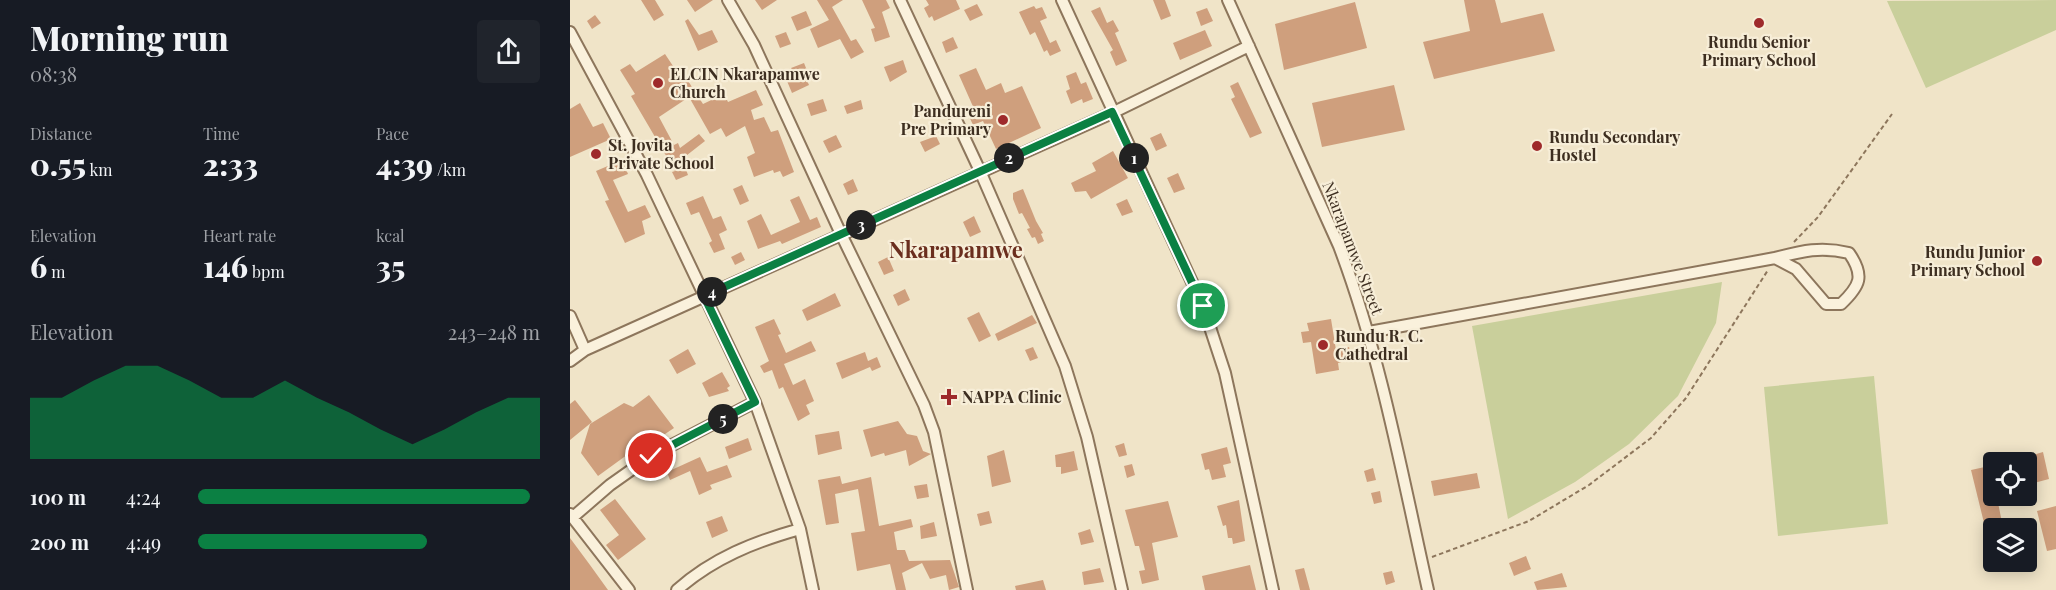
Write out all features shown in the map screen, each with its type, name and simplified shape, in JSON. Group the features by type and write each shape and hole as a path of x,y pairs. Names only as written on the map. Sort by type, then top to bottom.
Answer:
{"street":[{"path":"728,0 754,45 841,234 919,395 934,432 967,590"},
{"path":"900,0 1056,341 1072,385 1122,590"},
{"path":"1062,0 1203,306 1230,394 1273,590"},
{"name":"Nkarapamwe Street","path":"1228,0 1339,246 1369,332 1428,590"},
{"path":"570,32 647,175 755,402 800,529 813,590"},
{"path":"570,361 585,350 1112,112 1249,46"},
{"path":"1369,332 1775,258 1812,248 1828,248 1849,253 1857,264 1860,278 1855,291 1841,304 1826,304 1796,269 1775,258"},
{"path":"570,316 585,350"},
{"path":"629,590 571,515 651,456 755,402"},
{"path":"677,590 714,562 738,550 800,529"}],"path":[{"path":"1790,246 1818,217 1892,114"},
{"path":"1421,561 1528,520 1589,485 1652,438 1686,398 1775,258"}],"green space":[{"path":"2056,0 2056,30 1926,88 1887,1"},
{"path":"1722,282 1716,323 1678,396 1629,444 1575,482 1508,519 1472,326"},
{"path":"1874,376 1888,524 1778,536 1764,387"}],"building":[{"path":"641,0 655,0 664,15 654,21"},
{"path":"687,0 713,0 695,12"},
{"path":"755,0 777,0 762,10"},
{"path":"817,0 843,0 832,7 851,41 856,39 864,52 851,59 840,39 818,48 810,29 829,20"},
{"path":"862,0 886,0 890,8 882,12 890,37 875,42 871,29 875,28"},
{"path":"926,0 956,0 960,9 934,21 932,16 929,18 924,8 929,5"},
{"path":"1153,0 1165,0 1171,16 1161,20"},
{"path":"1464,0 1495,0 1501,23 1543,13 1555,51 1434,79 1423,42 1470,31"},
{"path":"1355,2 1367,48 1284,70 1275,24"},
{"path":"977,4 983,15 970,21 964,10"},
{"path":"1034,6 1036,9 1042,7 1047,18 1040,21 1050,43 1056,40 1061,51 1050,56 1047,50 1044,52 1035,32 1030,35 1019,12"},
{"path":"1100,7 1107,23 1113,20 1119,31 1115,33 1127,61 1116,66 1110,52 1113,50 1091,11"},
{"path":"1207,8 1213,21 1201,26 1196,12"},
{"path":"806,11 812,25 797,31 791,17"},
{"path":"595,15 601,23 592,29 587,21"},
{"path":"688,19 699,35 712,30 718,42 698,51 685,21"},
{"path":"1205,30 1212,46 1180,60 1173,43"},
{"path":"786,32 791,44 780,48 775,36"},
{"path":"953,37 958,48 946,53 942,42"},
{"path":"665,54 675,69 679,67 703,104 724,94 728,102 756,90 763,105 751,110 754,120 764,117 771,132 778,130 794,172 783,177 780,171 774,173 773,170 754,177 747,157 755,153 745,126 726,137 721,128 710,134 689,97 659,117 674,145 678,143 680,148 699,134 705,141 682,159 688,175 676,180 672,172 675,171 631,96 635,94 620,70 630,64 636,72"},
{"path":"903,60 907,72 890,82 884,67"},
{"path":"804,63 808,73 804,74 809,85 792,93 787,81 795,78 791,68"},
{"name":"Pandureni Pre Primary","path":"976,68 986,90 1001,83 1005,93 1022,86 1041,128 996,149 983,121 973,125 968,114 975,111 959,75"},
{"path":"1076,72 1081,84 1086,82 1093,99 1083,103 1082,99 1071,104 1066,91 1070,89 1066,76"},
{"path":"1238,82 1262,133 1250,138 1231,99 1235,97 1230,86"},
{"path":"1394,85 1405,130 1322,147 1312,103"},
{"path":"823,99 827,111 811,116 807,104"},
{"path":"861,100 863,109 847,114 844,106"},
{"path":"580,103 593,127 603,123 611,139 570,157 570,109"},
{"path":"1161,133 1167,146 1156,151 1150,138"},
{"path":"836,135 842,147 829,153 823,141"},
{"path":"936,136 940,144 925,152 920,142"},
{"path":"1113,151 1128,178 1091,199 1086,191 1075,192 1071,183 1096,171 1092,163"},
{"path":"622,160 628,174 613,180 628,212 645,205 651,217 642,221 645,234 625,243 605,201 609,200 596,171"},
{"path":"1178,173 1185,189 1174,193 1167,178"},
{"path":"853,179 858,191 848,195 843,184"},
{"path":"742,185 749,201 740,205 733,189"},
{"path":"1023,189 1043,233 1041,234 1044,241 1038,244 1027,229 1030,228 1022,213 1019,214 1013,199 1013,193"},
{"path":"703,196 713,219 721,216 727,230 719,234 725,249 714,253 709,243 712,241 699,212 691,215 686,203"},
{"path":"799,196 810,220 817,217 821,227 782,244 780,241 758,249 747,221 761,214 771,235 800,222 790,200"},
{"path":"1127,199 1133,212 1122,216 1116,204"},
{"path":"974,216 981,232 970,237 963,222"},
{"path":"741,252 745,260 735,265 731,257"},
{"path":"888,257 894,271 884,275 878,262"},
{"path":"905,289 910,300 898,306 893,295"},
{"path":"835,293 841,306 807,321 802,310"},
{"path":"979,312 991,336 979,342 967,318"},
{"path":"1032,315 1037,323 998,341 995,334"},
{"path":"774,319 786,353 811,341 816,351 784,364 793,385 805,379 814,401 806,405 810,414 798,421 783,387 779,389 772,370 764,373 760,366 769,361 755,327"},
{"name":"Rundu R. C. Cathedral","path":"1331,319 1336,350 1349,347 1352,359 1338,363 1339,370 1316,374 1311,342 1303,343 1301,332 1309,331 1307,323"},
{"path":"1033,347 1038,358 1030,361 1025,350"},
{"path":"688,349 696,364 677,374 669,360"},
{"path":"865,352 868,361 877,357 881,367 872,371 870,367 842,379 836,363"},
{"path":"722,372 730,386 727,388 729,391 709,397 702,383"},
{"path":"649,395 674,428 656,440 653,436 598,476 581,453 590,424 624,403 633,407"},
{"path":"575,400 592,422 570,440 570,404"},
{"path":"898,421 907,434 917,436 923,451 931,454 909,466 906,450 871,457 863,430"},
{"path":"839,431 842,449 818,455 815,435"},
{"path":"748,438 752,450 729,459 725,447"},
{"path":"1124,443 1127,455 1119,457 1115,446"},
{"path":"1227,447 1231,463 1223,465 1226,477 1212,480 1209,469 1205,470 1201,454"},
{"path":"1004,450 1011,482 992,487 987,456"},
{"path":"1074,451 1078,470 1061,474 1061,467 1056,467 1055,455"},
{"path":"2043,452 2049,479 2037,482 2037,454"},
{"path":"700,457 707,472 727,465 732,477 710,485 712,489 699,495 690,471 670,480 667,472"},
{"path":"1132,464 1135,475 1127,478 1124,466"},
{"path":"1983,467 1983,506 1999,506 2001,518 1983,519 1971,470"},
{"path":"1373,468 1376,480 1367,482 1364,471"},
{"path":"1477,473 1480,488 1434,496 1431,481"},
{"path":"840,476 842,484 871,477 879,526 911,519 913,527 894,532 897,550 905,550 909,561 950,560 959,587 949,590 946,575 930,579 922,563 902,573 906,590 896,590 890,564 857,571 851,533 865,531 858,489 835,494 839,523 826,525 818,480"},
{"path":"927,484 929,497 917,499 914,486"},
{"path":"1380,491 1382,502 1374,504 1371,493"},
{"path":"615,499 646,539 618,560 606,545 619,535 600,510"},
{"path":"1239,500 1245,541 1233,544 1232,538 1228,538 1226,525 1223,526 1217,506"},
{"path":"1168,501 1178,537 1152,543 1159,580 1142,584 1139,571 1145,570 1139,546 1135,546 1125,510"},
{"path":"2056,506 2056,549 2047,551 2037,511"},
{"path":"989,511 992,523 980,526 977,514"},
{"path":"722,516 728,531 712,538 706,522"},
{"path":"934,522 937,536 921,539 920,526"},
{"path":"1090,529 1094,542 1081,545 1078,533"},
{"path":"570,538 590,565 608,590 570,590"},
{"path":"1526,556 1531,569 1514,576 1509,563"},
{"path":"1250,565 1256,590 1205,590 1202,576"},
{"path":"1100,568 1104,582 1084,585 1082,572"},
{"path":"1304,568 1310,590 1300,590 1295,570"},
{"path":"1392,571 1395,582 1386,585 1383,573"},
{"path":"1562,573 1567,587 1537,590 1534,582"},
{"path":"1043,580 1046,590 1016,590 1015,586"}],"place":[{"name":"Rundu Senior Primary School","path":"1759,23"},
{"name":"ELCIN Nkarapamwe Church","path":"658,83"},
{"name":"Pandureni Pre Primary","path":"1003,120"},
{"name":"Rundu Secondary Hostel","path":"1537,146"},
{"name":"St. Jovita Private School","path":"596,154"},
{"name":"Rundu Junior Primary School","path":"2037,261"},
{"name":"Rundu R. C. Cathedral","path":"1323,345"},
{"name":"NAPPA Clinic","path":"949,397"}],"district":[{"name":"Nkarapamwe","path":"956,250"}],"route":[{"path":"651,456 755,402 704,296 1112,112 1203,306"}]}
